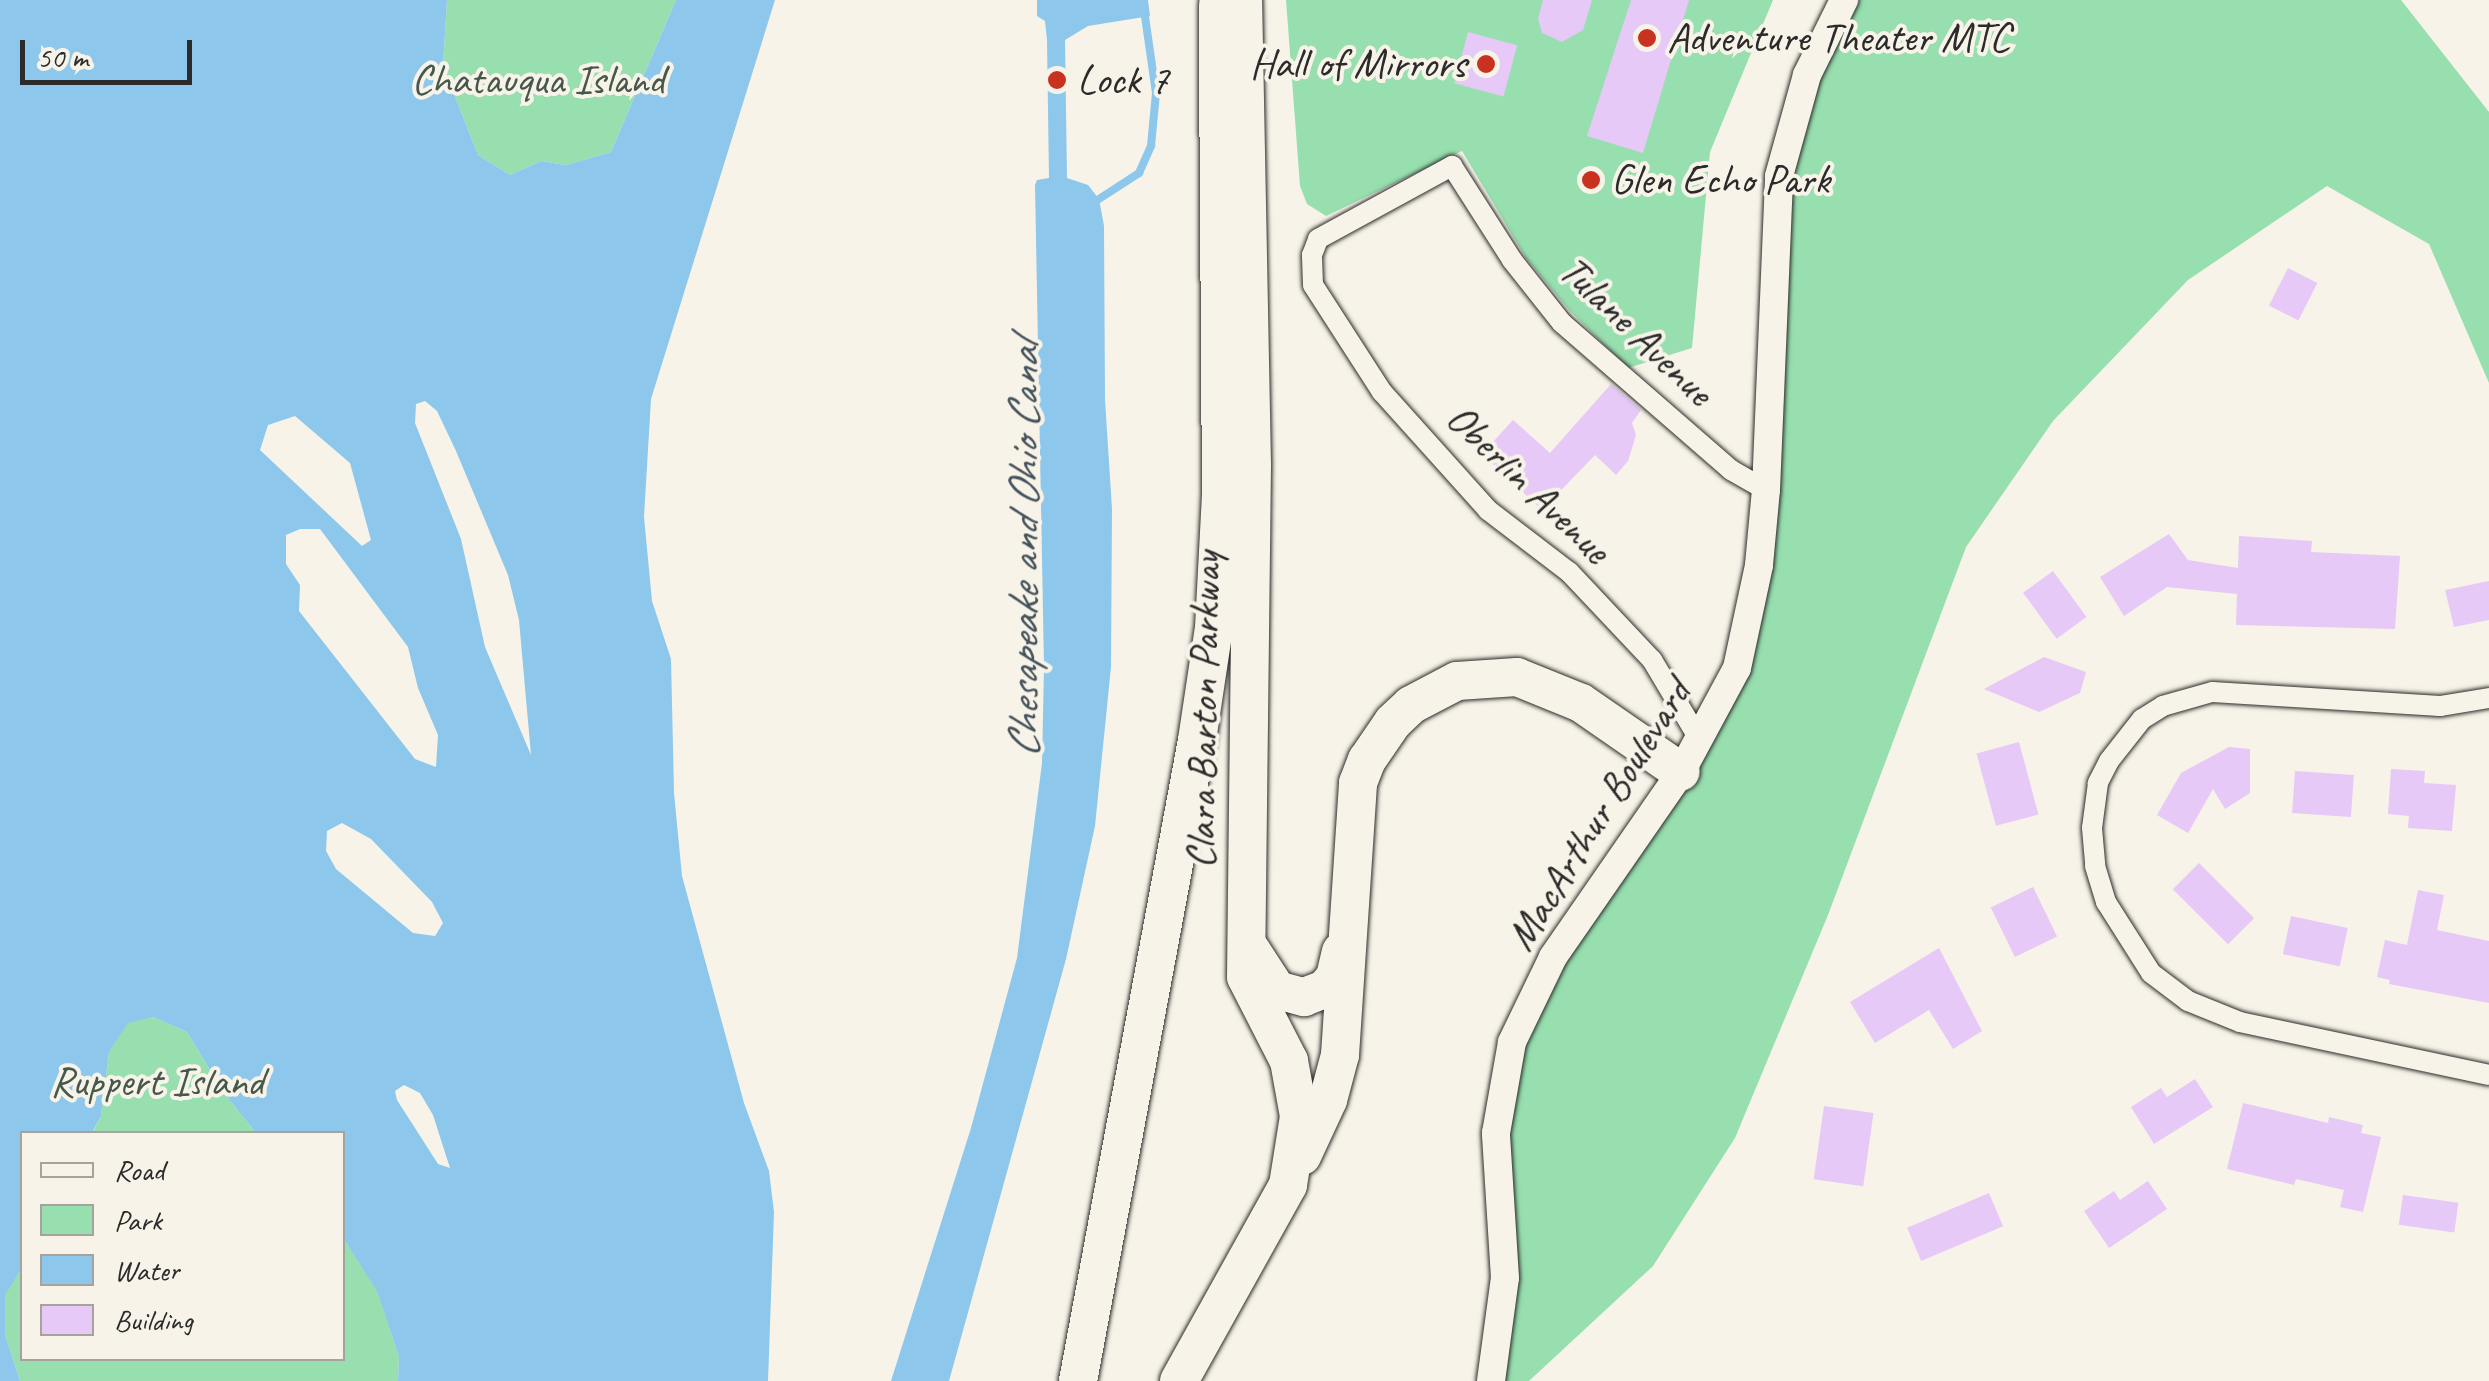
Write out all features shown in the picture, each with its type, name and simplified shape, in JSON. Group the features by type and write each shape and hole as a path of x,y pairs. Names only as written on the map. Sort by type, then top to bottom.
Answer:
{"highway":[{"name":"Clara Barton Parkway","path":"1078,1381 1198,740 1214,628 1220,494 1218,0"},
{"name":"Clara Barton Parkway","path":"1180,1381 1288,1185 1298,1143 1296,1091 1289,1061 1246,977 1252,465 1244,0"},
{"path":"1204,274 1220,205"},
{"path":"1200,438 1210,505 1214,628"},
{"path":"1288,1185 1320,1122 1335,1077 1343,1032 1346,930 1358,783 1367,760 1393,722 1435,690 1483,676 1517,677 1546,686 1622,729 1681,772"},
{"path":"1247,941 1255,962 1278,990 1304,997 1325,989 1334,976 1346,930"}],"main road":[{"name":"MacArthur Boulevard","path":"1491,1381 1506,1278 1496,1134 1512,1042 1553,957 1681,772 1737,668 1758,565 1766,490 1780,176 1807,75 1844,0"}],"street":[{"name":"Tulane Avenue","path":"1332,228 1452,166 1512,260 1562,323 1731,470 1766,490"},
{"name":"Oberlin Avenue","path":"1332,228 1318,239 1312,255 1313,285 1382,392 1488,510 1569,572 1652,660 1698,738"},
{"path":"2489,698 2440,706 2212,692 2164,706 2142,719 2109,761 2098,783 2092,828 2095,866 2106,902 2151,972 2188,1001 2240,1022 2489,1075"}],"green space":[{"name":"Chatauqua Island","path":"447,0 676,0 611,152 566,165 541,161 510,175 478,155 443,66"},
{"name":"Glen Echo Park","path":"1286,0 1773,0 1710,152 1692,348 1628,368 1569,310 1526,258 1462,151 1326,216 1307,204 1300,186"},
{"path":"1844,0 2401,0 2489,112 2489,383 2429,244 2327,186 2188,280 2053,421 1966,547 1828,915 1735,1138 1653,1266 1529,1381 1491,1381 1512,1042 1737,668 1779,176"},
{"name":"Ruppert Island","path":"153,1017 187,1032 224,1093 254,1131 94,1131 101,1116 109,1052 128,1022"},
{"path":"345,1241 377,1290 399,1357 398,1381 20,1381 5,1334 5,1294 20,1271 20,1361 345,1361"}],"water":[{"path":"0,0 447,0 443,66 478,155 510,175 541,161 566,165 611,152 676,0 775,0 651,399 644,517 652,601 671,659 674,793 682,876 744,1103 769,1171 774,1212 768,1381 398,1381 399,1357 377,1291 345,1241 345,1131 254,1131 224,1093 187,1032 153,1017 128,1023 109,1052 101,1116 93,1131 20,1131 20,1271 5,1295 5,1334 20,1381 0,1381","holes":["425,401 437,411 508,575 519,620 531,755 485,647 461,539 415,423 416,404","295,416 350,463 371,540 362,546 260,450 268,425","300,529 320,529 408,647 418,688 438,735 436,767 415,759 299,611 300,585 286,564 286,535","342,823 371,839 432,902 443,923 435,936 413,933 336,869 326,851 327,831","404,1085 420,1093 433,1115 450,1168 438,1164 395,1091"]},
{"path":"1037,0 1148,0 1150,16 1088,26 1065,40 1067,178 1088,185 1099,199 1104,226 1105,400 1112,509 1111,667 1095,826 1066,959 949,1381 891,1381 971,1128 1017,958 1042,763 1044,667 1035,185 1037,180 1049,178 1047,40 1045,21 1037,16"}],"building":[{"path":"1543,0 1592,0 1583,30 1562,42 1542,33 1538,19"},
{"path":"1631,0 1689,0 1643,153 1587,136"},
{"name":"Hall of Mirrors","path":"1468,32 1517,45 1504,96 1454,83"},
{"path":"2288,268 2317,283 2298,320 2269,305"},
{"path":"1611,384 1641,410 1632,423 1636,435 1628,461 1616,475 1595,455 1542,510 1482,454 1513,420 1550,453"},
{"path":"2169,534 2188,560 2238,568 2239,536 2312,541 2311,552 2400,556 2395,629 2236,625 2237,594 2167,587 2124,616 2100,577"},
{"path":"2053,571 2087,617 2057,639 2023,593"},
{"path":"2489,581 2489,620 2454,627 2445,590"},
{"path":"2044,657 2086,672 2080,693 2039,712 1984,689"},
{"path":"2019,742 2038,814 1996,826 1976,753"},
{"path":"2229,747 2250,749 2250,793 2225,809 2213,789 2188,833 2157,815 2181,773"},
{"path":"2391,769 2425,771 2424,783 2456,785 2452,831 2408,828 2409,816 2388,814"},
{"path":"2295,771 2354,775 2351,817 2292,813"},
{"path":"2199,863 2254,918 2228,944 2173,889"},
{"path":"2033,887 2057,936 2015,957 1991,908"},
{"path":"2418,890 2444,895 2437,930 2489,941 2489,1003 2389,984 2390,980 2377,977 2385,940 2407,945"},
{"path":"2291,916 2348,928 2340,966 2283,954"},
{"path":"1939,948 1982,1031 1953,1049 1929,1010 1875,1043 1850,1002"},
{"path":"2195,1079 2213,1107 2154,1144 2131,1107 2161,1088 2167,1097"},
{"path":"2243,1103 2328,1123 2329,1117 2363,1125 2361,1133 2381,1137 2363,1212 2340,1207 2344,1190 2296,1179 2294,1185 2227,1169"},
{"path":"1824,1106 1874,1113 1863,1186 1814,1179"},
{"path":"2148,1181 2167,1209 2109,1248 2084,1211 2114,1191 2120,1200"},
{"path":"1989,1193 2003,1226 1921,1261 1907,1228"},
{"path":"2403,1195 2458,1203 2454,1233 2399,1225"}],"waterway":[{"path":"1099,199 1139,173 1151,146 1156,93 1145,17"}],"place":[{"name":"Adventure Theater MTC","path":"1647,38"},
{"name":"Hall of Mirrors","path":"1486,64"},
{"name":"Lock 7","path":"1057,80"},
{"name":"Glen Echo Park","path":"1591,180"}],"water label":[{"name":"Chesapeake and Ohio Canal","path":"1024,550"}]}
